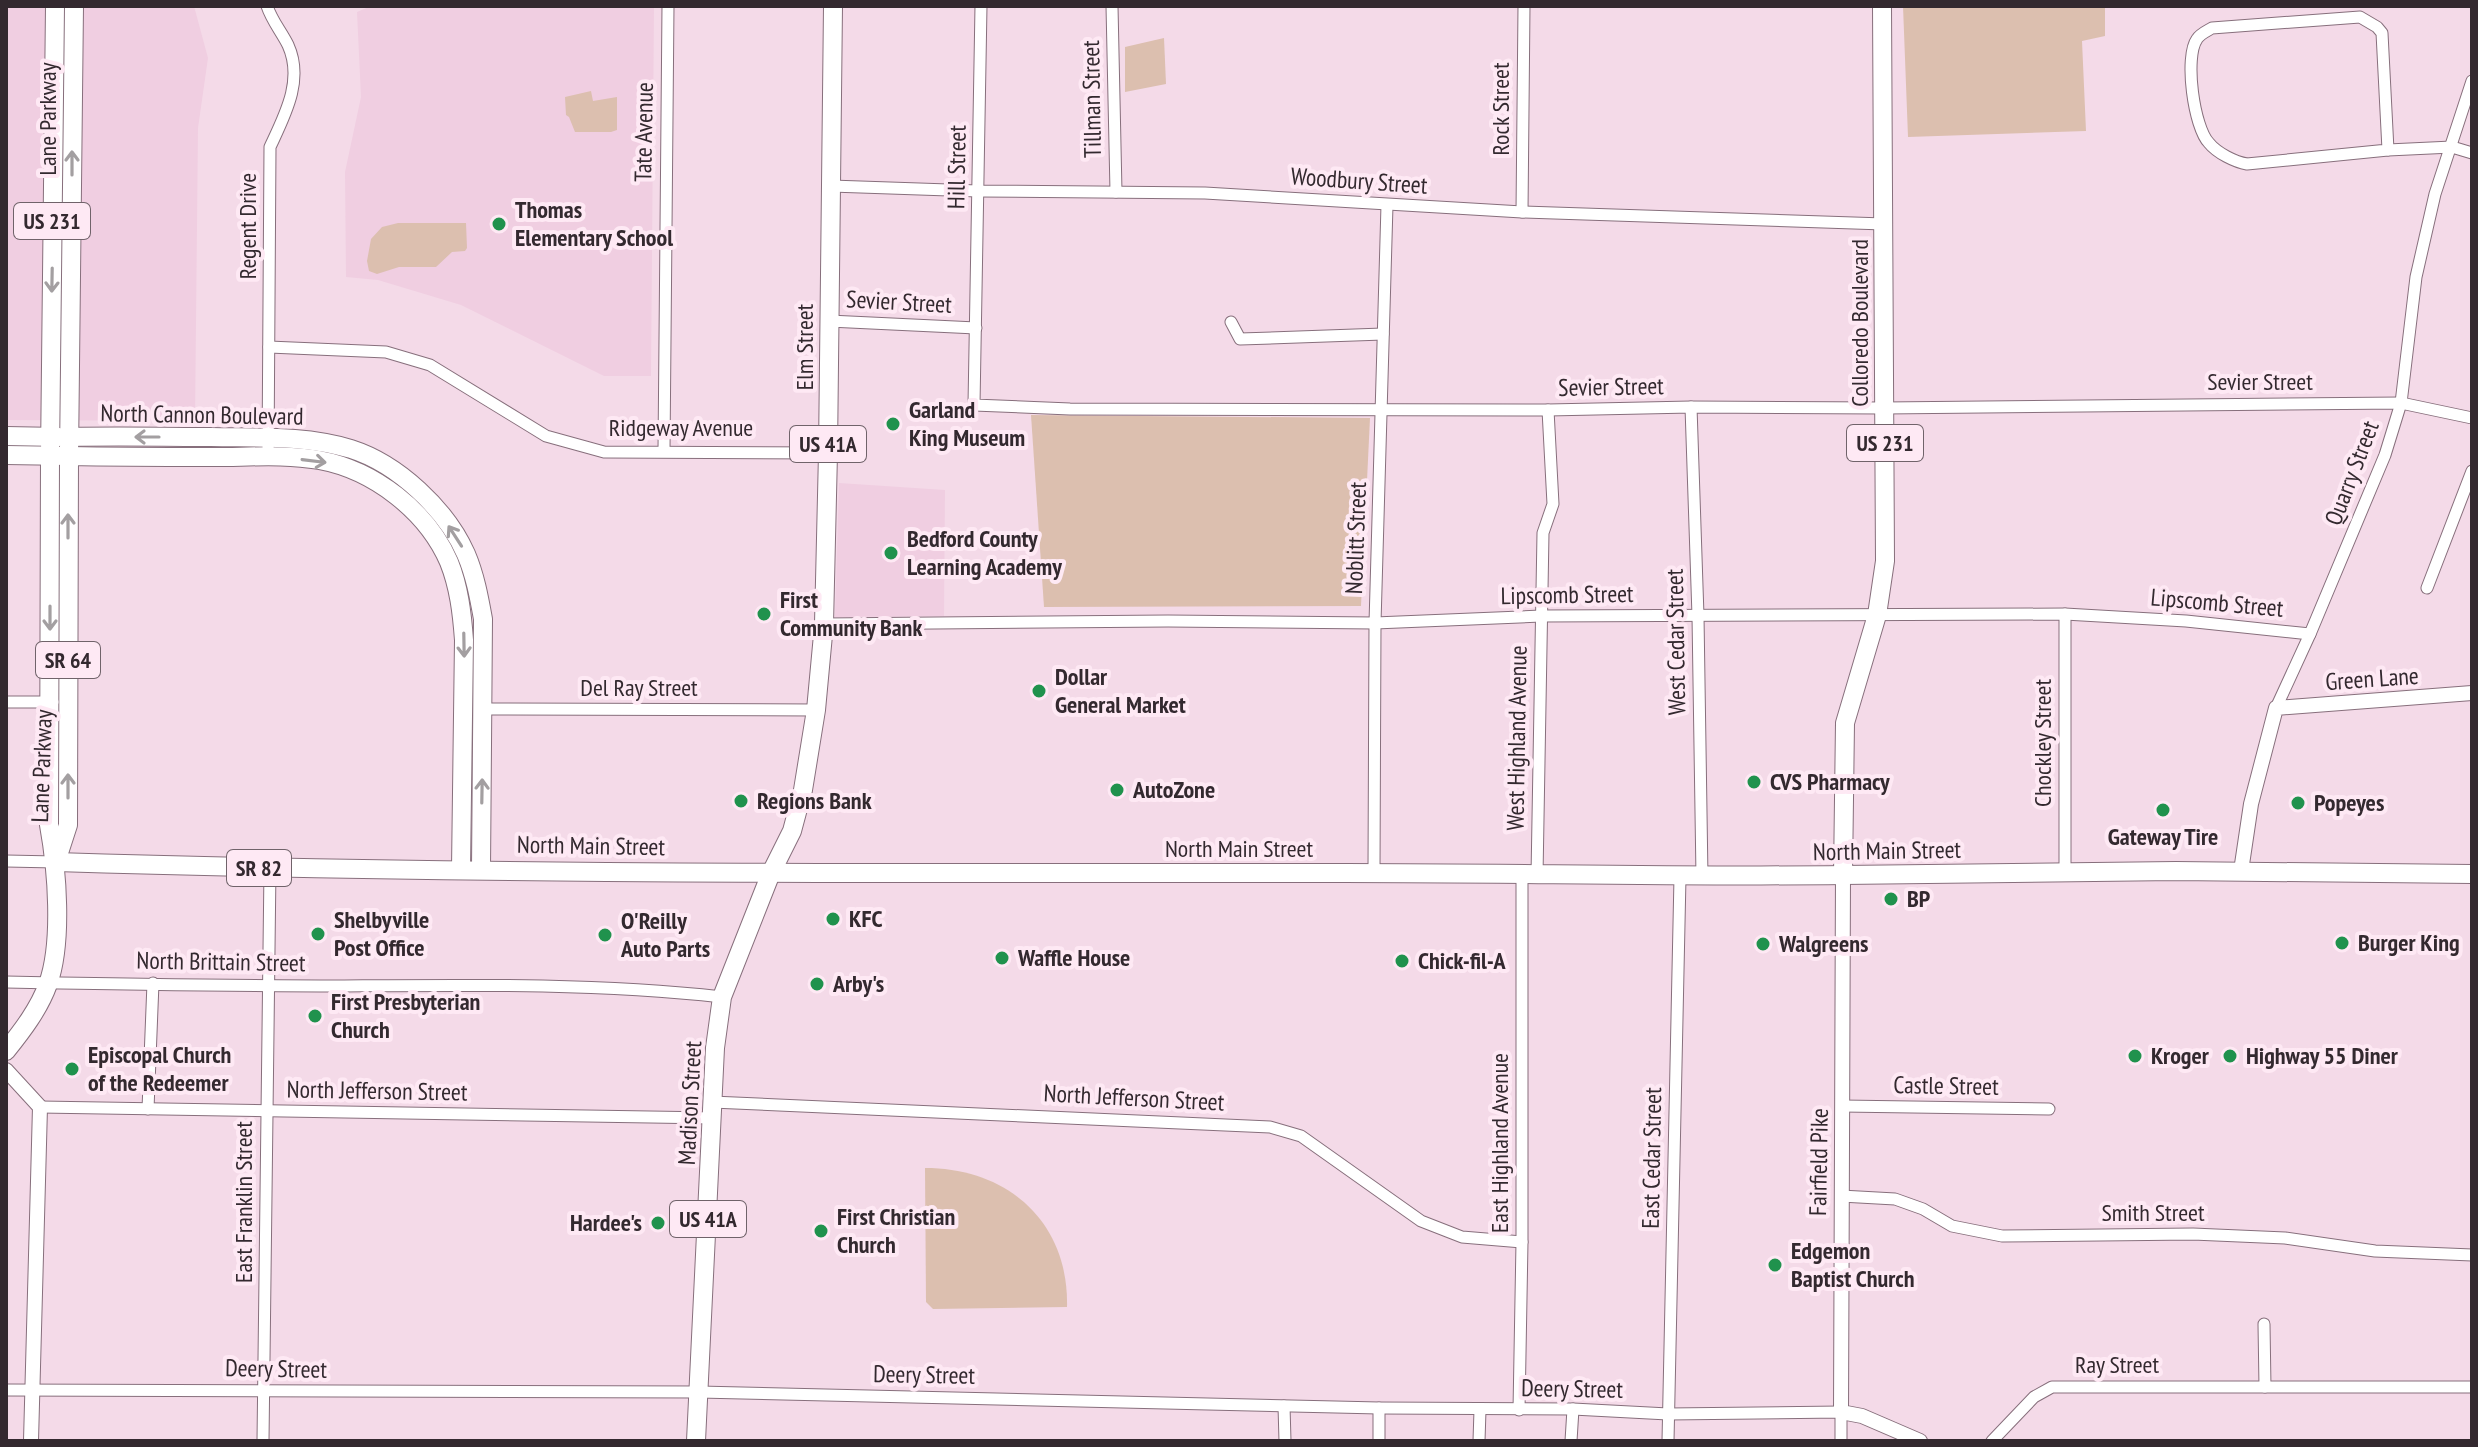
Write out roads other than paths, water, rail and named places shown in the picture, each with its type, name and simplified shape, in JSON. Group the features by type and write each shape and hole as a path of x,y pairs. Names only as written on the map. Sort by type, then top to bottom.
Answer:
{"main road":[{"name":"Lane Parkway","path":"55,6 59,702 49,825 56,862"},
{"name":"Lane Parkway","path":"70,437 74,6"},
{"name":"Elm Street","path":"771,873 792,831 803,790 816,710 824,624 833,6"},
{"name":"Colloredo Boulevard","path":"1843,875 1845,723 1877,615 1885,561 1882,6"},
{"name":"North Cannon Boulevard","path":"6,436 56,450"},
{"name":"North Cannon Boulevard","path":"56,450 70,437 268,438 319,442 367,455 416,489 439,512 465,551 483,619 481,869"},
{"name":"North Cannon Boulevard","path":"6,455 56,450 317,460 341,466 378,483 407,504 426,525 448,561 461,603 464,640 461,869"},
{"name":"North Main Street","path":"56,862 270,868 771,873 1374,872 1680,877 2241,871 2472,874"},
{"name":"SR 64","path":"6,1051 29,1023 49,983 56,937 56,862"},
{"name":"Madison Street","path":"696,1441 715,1048 722,997 771,873"}],"street":[{"name":"Regent Drive","path":"267,6 272,21 289,47 295,78 285,113 270,147 268,457"},
{"name":"Tate Avenue","path":"664,451 668,6"},
{"name":"Hill Street","path":"976,328 981,6"},
{"name":"Tillman Street","path":"1112,6 1116,192"},
{"name":"Rock Street","path":"1522,212 1524,6"},
{"path":"2388,150 2382,33 2366,19 2349,17 2212,28 2197,39 2190,63 2199,126 2209,144 2238,163 2452,147 2472,153"},
{"name":"Quarry Street","path":"2241,871 2253,792 2276,708 2385,455 2401,403 2416,277 2435,194 2472,81"},
{"name":"Woodbury Street","path":"831,186 1205,193 1522,212 1884,224"},
{"name":"Noblitt Street","path":"1374,872 1375,623 1387,205"},
{"name":"Sevier Street","path":"829,321 976,328 974,405 1070,409 1548,410 2401,403 2472,418"},
{"path":"1231,322 1240,339 1383,334"},
{"name":"Ridgeway Avenue","path":"269,347 386,352 430,365 546,436 604,452 828,453"},
{"name":"West Cedar Street","path":"1691,407 1702,877"},
{"name":"West Highland Avenue","path":"1530,876 1543,533 1553,504 1548,410"},
{"path":"2427,588 2472,471"},
{"name":"Lipscomb Street","path":"824,624 1152,621 1375,623 1541,616 2065,614 2186,621 2310,634"},
{"name":"Chockley Street","path":"2065,614 2065,872"},
{"name":"Green Lane","path":"2276,708 2472,693"},
{"path":"6,702 59,702"},
{"name":"Del Ray Street","path":"463,708 816,710"},
{"name":"North Main Street","path":"6,861 56,862"},
{"name":"East Franklin Street","path":"263,1441 266,986 270,868"},
{"name":"Fairfield Pike","path":"1841,1412 1843,875"},
{"name":"East Highland Avenue","path":"1519,1410 1530,876"},
{"name":"East Cedar Street","path":"1668,1441 1680,877"},
{"name":"North Brittain Street","path":"6,982 615,987 722,997"},
{"path":"148,1109 153,983"},
{"path":"6,1070 40,1107 31,1441"},
{"name":"Castle Street","path":"1842,1106 2049,1109"},
{"name":"North Jefferson Street","path":"40,1107 266,1111 712,1110 1270,1127 1301,1136 1421,1221 1462,1237 1522,1242"},
{"name":"Smith Street","path":"1841,1196 1895,1199 1923,1209 1952,1226 2002,1236 2239,1236 2285,1238 2375,1251 2472,1255"},
{"path":"2264,1324 2265,1387"},
{"name":"Ray Street","path":"1992,1441 2034,1397 2052,1387 2472,1387"},
{"name":"Deery Street","path":"6,1390 699,1392 1480,1410 1573,1409 1668,1414 1841,1412"},
{"path":"1284,1406 1285,1441"},
{"path":"1379,1408 1379,1441"},
{"path":"1571,1441 1573,1409"},
{"path":"1479,1441 1480,1410"},
{"path":"1841,1441 1841,1412 1862,1416 1920,1441"}],"place":[{"name":"Thomas Elementary School","path":"499,224"},
{"name":"Garland King Museum","path":"893,424"},
{"name":"Bedford County Learning Academy","path":"891,553"},
{"name":"First Community Bank","path":"764,614"},
{"name":"Dollar General Market","path":"1039,691"},
{"name":"CVS Pharmacy","path":"1754,782"},
{"name":"AutoZone","path":"1117,790"},
{"name":"Regions Bank","path":"741,801"},
{"name":"Popeyes","path":"2298,803"},
{"name":"Gateway Tire","path":"2163,810"},
{"name":"BP","path":"1891,899"},
{"name":"KFC","path":"833,919"},
{"name":"Shelbyville Post Office","path":"318,934"},
{"name":"O'Reilly Auto Parts","path":"605,935"},
{"name":"Burger King","path":"2342,943"},
{"name":"Walgreens","path":"1763,944"},
{"name":"Waffle House","path":"1002,958"},
{"name":"Chick-fil-A","path":"1402,961"},
{"name":"Arby's","path":"817,984"},
{"name":"First Presbyterian Church","path":"315,1016"},
{"name":"Kroger","path":"2135,1056"},
{"name":"Highway 55 Diner","path":"2230,1056"},
{"name":"Episcopal Church of the Redeemer","path":"72,1069"},
{"name":"Hardee's","path":"658,1223"},
{"name":"First Christian Church","path":"821,1231"},
{"name":"Edgemon Baptist Church","path":"1775,1265"}]}
